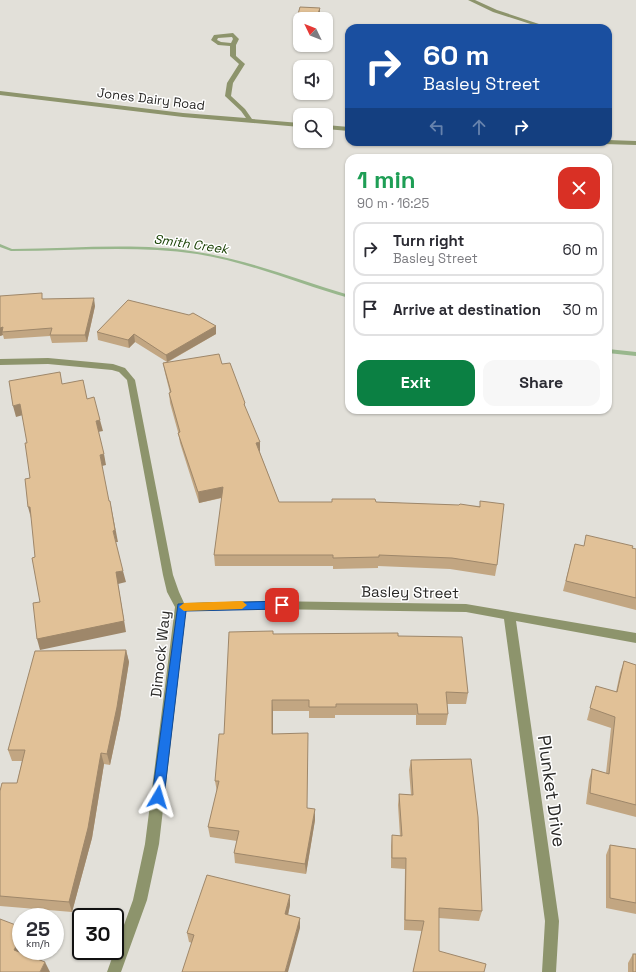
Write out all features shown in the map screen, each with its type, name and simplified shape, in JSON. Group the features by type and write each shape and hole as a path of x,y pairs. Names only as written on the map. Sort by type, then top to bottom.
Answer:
{"street":[{"path":"471,0 495,11 536,24"},
{"path":"233,45 233,56 242,64 232,78 228,90 228,96 243,110 251,122"},
{"name":"Jones Dairy Road","path":"0,93 183,116 293,125"},
{"path":"333,128 345,129"},
{"path":"612,142 636,143"},
{"name":"Dimock Way","path":"0,362 48,362 113,368 127,374 131,380 168,575 173,592 182,607 152,844 140,900 114,972"},
{"name":"Basley Street","path":"182,607 266,605 466,608 509,614 636,638"},
{"name":"Plunket Drive","path":"509,614 552,921 549,972"}],"building":[{"path":"300,7 320,8 319,12 299,12"},
{"path":"42,293 42,299 94,298 85,335 50,335 52,328 2,332 3,327 0,328 0,296"},
{"path":"128,300 189,315 193,313 216,326 166,355 134,334 128,340 97,332"},
{"path":"219,354 222,364 230,363 245,403 244,404 260,442 256,443 279,502 332,502 332,499 375,499 376,502 460,504 480,507 480,501 504,504 497,565 452,558 379,555 379,557 333,558 333,555 214,555 223,487 198,492 178,433 180,432 169,393 171,392 163,363"},
{"path":"60,372 62,384 83,380 87,399 94,397 100,420 96,421 104,454 100,455 115,530 113,531 123,571 116,572 124,621 37,639 33,603 40,602 32,558 35,557 30,507 28,507 25,479 30,478 25,443 27,443 20,404 13,406 9,381"},
{"path":"586,535 633,546 632,548 636,549 636,598 566,581 575,544 584,546"},
{"path":"273,631 273,634 398,633 398,636 462,637 468,693 446,692 448,714 418,714 417,704 336,704 336,707 309,707 309,700 272,700 272,734 308,733 307,808 315,809 305,864 234,853 239,831 208,827 219,781 215,781 219,734 224,734 229,632"},
{"path":"126,650 117,707 107,754 101,753 88,828 69,902 0,896 0,791 2,783 17,783 25,750 8,750 35,651"},
{"path":"624,661 636,665 636,805 590,793 592,769 609,774 615,717 590,708 596,686 617,692"},
{"path":"471,759 478,817 482,911 439,908 439,951 486,964 484,972 413,972 424,921 405,920 406,858 392,858 392,835 402,836 399,794 413,795 411,760"},
{"path":"610,845 636,849 636,903 610,898"},
{"path":"207,875 290,895 285,914 300,918 285,972 182,972 194,935 187,933"},
{"path":"0,919 12,924 12,960 40,960 45,962 40,972 0,972"},
{"path":"633,954 636,954 636,972 633,972"}],"waterway":[{"name":"Smith Creek","path":"0,245 11,250 132,248 176,250 197,253 255,266 345,296"},
{"name":"Smith Creek","path":"612,351 636,354"}],"slow traffic":[{"path":"184,607 242,605"}],"route":[{"path":"158,797 182,607 282,605"}]}
